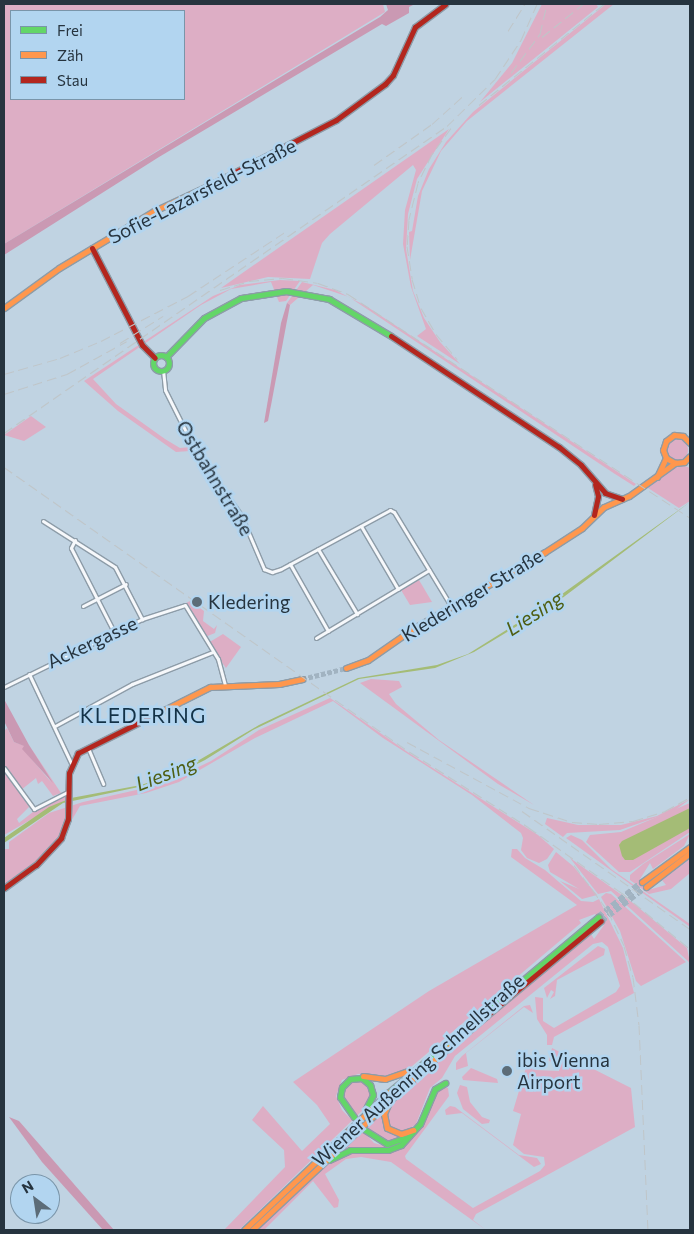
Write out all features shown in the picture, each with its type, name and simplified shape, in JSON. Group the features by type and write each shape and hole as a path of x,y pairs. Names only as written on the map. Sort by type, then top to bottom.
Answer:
{"main road":[{"name":"Sofie-Lazarsfeld-Straße","path":"4,308 92,248 167,204 309,136 376,92 393,75 415,27 445,4"},
{"path":"92,248 142,345 155,358 166,358 204,318 233,302 271,292 320,296 360,315 559,447 581,466 595,484 607,495 622,499"},
{"path":"155,358 154,367 163,370 168,365 166,358"},
{"path":"657,478 666,458 663,447 668,439 676,435 689,440"},
{"path":"684,462 690,456"},
{"path":"666,458 675,463 684,462 690,465"},
{"name":"Klederinger Straße","path":"346,668 368,660 451,606 545,552 582,528 606,506 622,499 657,478 675,463"},
{"path":"594,515 597,498 595,484"},
{"path":"597,498 607,495"},
{"path":"606,506 607,495"},
{"path":"597,498 606,506"},
{"path":"4,888 55,846 65,830 71,763 78,753 210,687 279,684 302,679"},
{"path":"690,847 644,885 690,853"},
{"name":"Wiener Außenring Schnellstraße","path":"244,1230 329,1147 420,1064 600,919 489,1012 392,1097 252,1230"},
{"path":"329,1147 372,1101 373,1090 362,1078 350,1079 340,1092 341,1103 353,1117 338,1097 344,1081 357,1075 394,1077 420,1064"},
{"path":"364,1130 374,1141 386,1146 400,1143 414,1131 435,1090 445,1081"},
{"path":"392,1097 384,1114 387,1128 401,1134 414,1131"},
{"path":"315,1169 350,1150 394,1148 414,1131"}],"street":[{"name":"Ostbahnstraße","path":"163,370 165,390 196,452 240,515 263,567 272,572 290,564"},
{"path":"328,631 290,564 390,510 394,512 451,606"},
{"path":"43,521 115,567 126,584 142,619"},
{"path":"361,526 398,589"},
{"path":"75,540 71,548 114,632"},
{"path":"318,549 357,614"},
{"path":"316,638 429,570"},
{"path":"83,606 126,584"},
{"name":"Ackergasse","path":"4,687 142,619 184,605 213,652"},
{"path":"55,726 132,684 213,652 222,668 225,685"},
{"path":"29,674 68,751 71,763"},
{"path":"88,748 103,784"},
{"path":"68,751 78,753"},
{"path":"4,768 34,809 68,793"}],"shaded area":[{"path":"4,4 383,4 385,12 4,244"},
{"path":"386,4 415,4 409,7 409,13 386,26 382,24 159,157 4,255 4,244 380,17 388,10"},
{"path":"542,4 596,4 598,7 480,102 512,63"},
{"path":"606,4 614,4 467,121 441,151 422,191 410,260 409,232 412,231 418,196 429,169 446,142 473,112"},
{"path":"449,129 417,179 408,214 406,249 413,291 424,318 440,342 460,364 417,336 426,329 411,287 403,244 405,210 416,170 413,165 330,234 322,243 310,279 268,277 221,288"},
{"path":"280,280 300,281 286,301 279,302 271,282 231,289 201,305 93,379 116,404 180,448 191,447 190,451 176,452 118,411 84,381 213,296 240,285"},
{"path":"302,282 335,290 348,297 313,285 290,305 287,303"},
{"path":"351,298 636,484 634,486 615,474"},
{"path":"287,303 290,305 268,421 264,423 281,323"},
{"path":"31,416 46,427 24,441 4,435"},
{"path":"677,439 685,442 688,450 685,458 677,461 669,458 666,450 669,442"},
{"path":"685,466 690,468 690,501 679,508 648,488 672,468"},
{"path":"419,580 432,602 410,605 401,590"},
{"path":"190,601 204,611 203,621 214,629 217,625 215,633 205,637 186,603"},
{"path":"223,634 241,647 226,668 208,643"},
{"path":"371,679 399,681 402,687 389,694 396,704 439,740 534,805 498,784 360,683"},
{"path":"330,698 406,751 538,835 554,849 547,859 539,863 527,858 521,850 523,838 521,833 472,795 383,738 333,701 255,738 179,782 146,793 80,806 52,854 4,891 4,849 9,849 9,842 49,813 83,802 163,784 211,761 259,730"},
{"path":"4,699 29,745 53,783 22,749 24,746 14,742 4,721"},
{"path":"7,728 14,742 25,746 23,749 51,782 29,745 61,793 53,796 42,781 38,784 36,778 21,790 4,766 4,731"},
{"path":"4,771 30,806 17,819 19,823 38,808 65,795 65,800 4,835"},
{"path":"690,799 674,811 620,830 567,833 563,837 545,824 547,818 578,825 621,825 657,816"},
{"path":"690,803 690,832 630,872 619,872 586,842 590,835 621,832"},
{"path":"690,834 684,846 653,869 650,863 640,879 648,890 666,885 662,880 690,859 690,873 671,889 649,894 630,880 630,875 643,864"},
{"path":"571,835 582,840 611,869 690,924 690,927 566,838"},
{"path":"512,849 517,849 525,858 545,870 581,901 593,902 599,899 623,948 634,993 554,1037 552,1045 547,1045 547,1035 537,1019 535,997 543,998 543,1021 554,1028 616,992 620,986 608,947 602,942 593,944 455,1056 442,1078 430,1088 416,1124 405,1132 393,1130 385,1120 389,1105 507,1002 591,934 594,939 604,925 595,914 579,920 581,923 411,1067 388,1077 358,1074 342,1080 336,1096 342,1110 351,1119 354,1116 341,1093 353,1079 365,1082 371,1092 365,1108 239,1230 224,1230 285,1167 284,1150 252,1120 263,1106 302,1151 330,1124 317,1105 293,1082 429,991 577,905 511,857"},
{"path":"556,852 573,866 597,895 582,899 560,881 579,889 550,872 548,865"},
{"path":"570,858 633,903 687,948 690,963 611,891 598,894"},
{"path":"606,893 611,894 686,962 641,986 636,981 620,931 601,897"},
{"path":"598,946 605,949 604,955 557,980 555,996 550,999 554,992 551,990 547,998 544,988"},
{"path":"530,1005 533,1013 524,1007 466,1053 468,1066 456,1070 456,1063 462,1056 524,1006"},
{"path":"552,1048 631,1088 635,1127 476,1214 473,1220 486,1230 391,1162 361,1157 346,1159 325,1174 339,1200 338,1207 334,1208 313,1181 264,1230 258,1230 324,1165 340,1155 406,1143 433,1096 443,1086 448,1088 449,1096 405,1156 406,1159 473,1208 540,1171 545,1165 544,1157 524,1154 513,1145 521,1114 513,1111 527,1064 536,1070 559,1071 559,1063 549,1061"},
{"path":"471,1068 497,1079 498,1083 463,1080 462,1077"},
{"path":"460,1085 467,1087 470,1102 482,1117 490,1120 489,1123 482,1124 463,1109 457,1093"},
{"path":"450,1106 455,1107 519,1155 537,1158 541,1164 534,1167 462,1113 446,1115 445,1110"},
{"path":"382,1111 388,1131 406,1135 386,1142 363,1131 374,1143 391,1148 339,1153"},
{"path":"9,1117 19,1121 114,1230 103,1230 60,1182 60,1174 53,1174"}],"water":[{"name":"Liesing","path":"690,502 557,602 474,652 435,668 359,679 253,730 205,760 173,776 148,785 63,803 4,843 4,838 49,807 71,798 141,785 177,773 259,725 358,678 437,665 468,654 551,602"},
{"path":"690,808 690,828 633,860 625,860 619,845 622,841"}],"tunnel":[{"path":"302,679 346,668"},
{"path":"598,917 642,882"},
{"path":"601,921 646,887"}],"railway":[{"path":"508,31 525,4"},
{"path":"4,433 447,126 495,79 521,40 537,4"},
{"path":"511,73 540,34 547,4"},
{"path":"542,37 583,4"},
{"path":"479,105 604,4"},
{"path":"374,165 432,124 463,96"},
{"path":"451,128 432,154 418,183 409,220 407,246 412,279 421,308 436,334 457,359"},
{"path":"4,374 60,358 101,341 188,296 285,232"},
{"path":"220,290 249,281 283,278 318,283 348,294 690,518"},
{"path":"120,343 163,316"},
{"path":"4,394 67,374 127,341"},
{"path":"4,467 410,752 528,827 622,893 690,949"},
{"path":"407,742 529,808 572,822 599,824 633,821 665,811 690,797"},
{"path":"522,811 690,929"},
{"path":"574,865 608,911 624,946 633,977 639,1025 648,1230"}],"traffic: fast":[{"path":"166,357 204,318 241,298 286,291 329,299 391,336"},
{"path":"161,355 169,363 161,371 153,363 161,355"},
{"path":"389,1092 598,917"},
{"path":"354,1117 340,1097 342,1087 350,1079 362,1078 370,1085 373,1095 366,1109"},
{"path":"329,1160 350,1150 388,1150 401,1145 420,1124 435,1089 445,1083"},
{"path":"365,1130 387,1144 404,1138"}],"traffic: slow":[{"path":"4,308 59,268 154,211 216,182"},
{"path":"690,443 683,436 674,435 666,441 663,450 666,458 675,463 684,462 690,456"},
{"path":"657,477 666,458"},
{"path":"346,668 368,660 411,630 545,552 582,528 604,507 629,496 675,463"},
{"path":"154,715 210,687 279,684 302,679"},
{"path":"642,882 690,847"},
{"path":"646,887 690,853"},
{"path":"252,1230 430,1063 486,1016"},
{"path":"363,1076 385,1079 408,1071"},
{"path":"244,1230 389,1092"},
{"path":"389,1102 384,1114 387,1128 401,1134 413,1130"}],"traffic: jam":[{"path":"216,182 336,120 385,84 393,75 415,27 445,4"},
{"path":"92,248 142,345 155,358"},
{"path":"391,336 559,447 581,465 605,493 622,499"},
{"path":"594,515 598,496 595,484"},
{"path":"4,888 36,865 61,838 68,819 69,773 78,753 154,715"},
{"path":"486,1016 601,921"}],"place":[{"name":"Kledering","path":"197,602"},
{"name":"ibis Vienna Airport","path":"507,1071"}],"district":[{"name":"KLEDERING","path":"143,715"}]}
